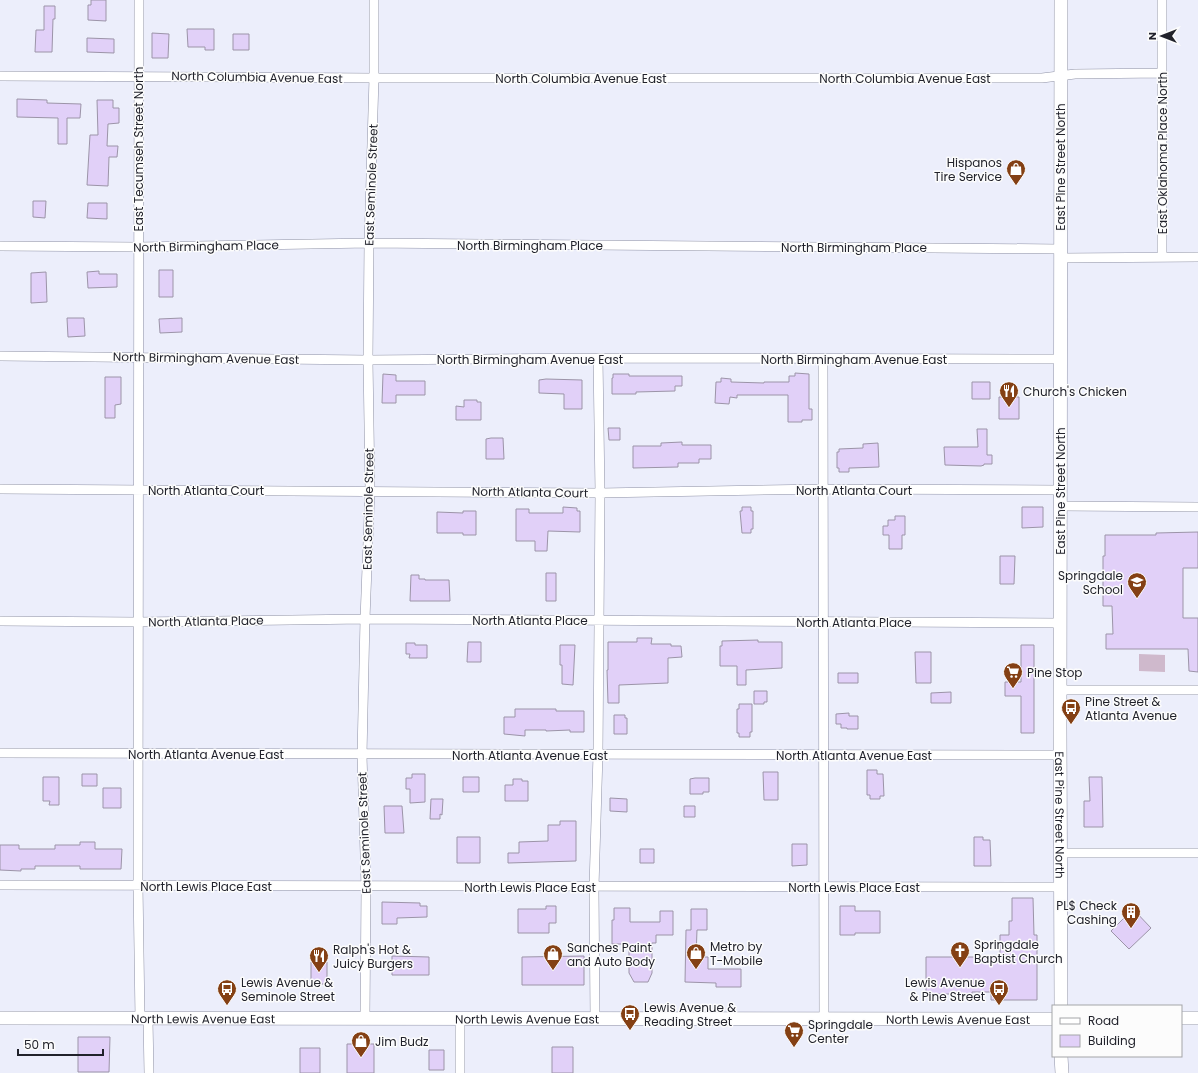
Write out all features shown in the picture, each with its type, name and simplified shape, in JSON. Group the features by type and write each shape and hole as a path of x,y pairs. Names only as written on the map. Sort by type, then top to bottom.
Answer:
{"main road":[{"name":"East Pine Street North","path":"1061,0 1061,1005"},
{"name":"North Lewis Avenue East","path":"0,1018 1052,1019"},
{"path":"1182,1018 1198,1018"},
{"path":"1062,1057 1062,1073"}],"street":[{"name":"East Tecumseh Street North","path":"138,0 138,885 144,1019 149,1073"},
{"name":"East Seminole Street","path":"366,1019 366,887 362,755 370,490 368,360 369,243 374,78 374,0"},
{"name":"East Oklahoma Place North","path":"1162,0 1162,258"},
{"name":"North Columbia Avenue East","path":"0,76 374,78 1042,78 1075,74 1162,73"},
{"name":"North Birmingham Place","path":"0,246 138,247 369,243 1060,254 1162,258 1198,257"},
{"name":"North Birmingham Avenue East","path":"0,356 368,360 598,358 1060,359"},
{"path":"595,1019 594,887 598,754 600,493 598,358"},
{"path":"823,359 824,1018"},
{"name":"North Atlanta Court","path":"0,489 370,490 600,493 823,489 1060,490"},
{"path":"1060,506 1198,507"},
{"name":"North Atlanta Place","path":"0,621 138,622 365,619 1060,623"},
{"path":"1060,690 1198,690"},
{"name":"North Atlanta Avenue East","path":"0,753 362,755 1060,755"},
{"path":"1060,853 1198,853"},
{"name":"North Lewis Place East","path":"0,885 366,887 1061,887"},
{"path":"460,1019 460,1073"}],"shaded area":[{"path":"1139,654 1165,655 1165,672 1139,671"}],"building":[{"path":"91,0 106,0 106,21 88,20 88,5 91,5"},
{"path":"44,6 55,6 52,52 35,52 36,30 44,30"},
{"path":"187,29 214,29 214,50 205,50 205,47 188,47"},
{"path":"152,33 169,34 168,58 152,58"},
{"path":"233,34 249,34 249,50 233,50"},
{"path":"87,38 114,39 114,53 87,52"},
{"path":"17,99 47,100 47,103 81,104 80,118 67,118 67,144 58,144 58,118 17,117"},
{"path":"97,100 113,100 113,108 119,108 119,123 108,124 107,146 118,146 117,157 109,157 108,186 87,185 90,135 98,135"},
{"path":"33,201 46,201 45,218 33,217"},
{"path":"88,203 107,203 107,219 87,218"},
{"path":"159,270 173,270 173,297 159,297"},
{"path":"99,271 99,274 117,274 117,287 88,288 87,272"},
{"path":"46,272 47,302 31,303 31,273"},
{"path":"67,318 84,318 85,336 68,337"},
{"path":"182,318 182,332 160,333 159,319"},
{"path":"795,373 809,374 809,409 812,409 812,420 788,422 788,395 737,395 737,398 730,397 729,404 715,403 716,382 721,382 721,378 731,379 731,382 789,382 789,376 795,376"},
{"path":"383,374 396,375 396,381 425,381 425,395 396,395 396,403 382,403"},
{"path":"613,374 629,374 629,376 682,376 682,386 675,386 675,391 612,394"},
{"path":"105,377 121,377 121,404 115,405 115,418 105,418"},
{"path":"539,380 582,380 582,409 564,409 564,394 539,393"},
{"path":"972,382 990,382 990,399 972,399"},
{"name":"Church's Chicken","path":"999,397 1019,397 1019,419 999,419"},
{"path":"464,400 477,400 477,402 481,402 481,420 456,420 456,406 464,407"},
{"path":"608,428 620,428 620,440 609,440"},
{"path":"977,429 987,429 987,455 992,455 992,464 984,464 981,466 945,465 944,447 978,447"},
{"path":"503,438 504,459 486,459 486,439"},
{"path":"682,442 682,445 711,445 711,459 699,459 699,463 678,463 678,467 633,468 633,446 661,446 661,443"},
{"path":"878,443 879,467 849,468 849,472 839,472 839,468 837,468 837,452 839,452 839,449 863,448 863,444"},
{"path":"563,507 577,508 577,511 580,511 580,532 548,531 547,551 535,551 535,541 516,541 516,509 529,509 529,513 563,513"},
{"path":"742,507 751,507 751,511 753,511 753,529 751,529 751,533 742,533 740,511 742,511"},
{"path":"1022,507 1043,507 1043,527 1022,528"},
{"path":"463,511 476,511 476,535 463,535 463,533 437,533 437,512 463,513"},
{"path":"895,516 905,516 905,535 902,535 902,549 889,549 889,535 883,535 883,526 888,526 888,520 895,520"},
{"path":"1198,532 1198,568 1183,568 1183,618 1198,618 1198,672 1189,671 1188,649 1106,649 1106,634 1113,634 1112,606 1103,606 1103,556 1105,556 1105,535 1156,535 1156,533"},
{"path":"1000,556 1015,556 1014,584 1000,584"},
{"path":"546,573 556,573 556,601 546,601"},
{"path":"411,575 419,575 419,579 425,580 449,580 450,601 410,601"},
{"path":"637,638 652,638 651,644 671,644 671,646 681,646 682,657 668,658 668,683 619,685 619,703 608,703 608,642 637,642"},
{"path":"758,640 758,642 782,642 782,668 746,670 746,685 737,685 737,666 720,666 720,646 722,646 722,641"},
{"path":"468,642 481,642 481,662 467,662"},
{"path":"406,643 427,645 427,658 409,658 410,654 406,654"},
{"path":"560,645 575,645 573,685 562,684"},
{"name":"Pine Stop","path":"1021,645 1034,645 1034,733 1021,733 1021,696 1005,696 1005,682 1021,682"},
{"path":"915,652 931,652 931,683 916,683"},
{"path":"838,673 858,673 858,683 838,683"},
{"path":"754,691 767,691 767,702 764,702 764,704 754,704"},
{"path":"951,692 951,703 931,703 931,693"},
{"path":"739,704 752,704 752,732 750,732 750,737 739,737 739,733 737,733 737,709 739,709"},
{"path":"515,709 584,711 584,732 570,732 570,730 525,730 525,736 504,734 504,717 515,717"},
{"path":"849,713 849,716 858,716 858,729 841,728 841,724 836,724 836,714"},
{"path":"614,715 625,715 625,718 627,718 627,734 614,734"},
{"path":"867,770 877,770 877,774 883,774 884,796 880,796 880,799 870,799 870,795 867,795"},
{"path":"763,772 778,772 778,800 764,800"},
{"path":"82,774 97,774 97,786 82,786"},
{"path":"412,774 425,774 425,802 410,803 410,789 406,789 406,778 412,778"},
{"path":"43,777 59,777 59,805 49,805 50,801 43,801"},
{"path":"463,777 479,777 479,792 463,792"},
{"path":"1089,777 1102,777 1103,827 1084,827 1084,801 1090,801"},
{"path":"709,778 709,792 703,792 703,794 690,794 690,779"},
{"path":"513,779 528,781 528,801 505,801 505,785 513,785"},
{"path":"103,788 121,788 121,808 103,808"},
{"path":"610,798 627,799 627,812 610,811"},
{"path":"431,799 443,799 442,815 440,814 440,819 430,819"},
{"path":"384,806 402,806 404,833 385,833"},
{"path":"684,806 695,806 695,817 684,817"},
{"path":"560,821 576,821 576,861 508,863 508,853 519,853 519,842 548,841 548,825 560,825"},
{"path":"457,837 480,837 480,863 457,863"},
{"path":"974,837 983,837 983,840 990,840 991,866 974,866"},
{"path":"80,842 95,842 95,849 122,849 121,869 80,869 80,866 35,866 35,869 21,869 21,871 0,870 0,845 19,845 19,849 55,849 55,845 80,845"},
{"path":"792,844 807,844 807,865 792,866"},
{"path":"640,849 654,849 654,863 640,863"},
{"name":"Springdale Baptist Church","path":"1012,898 1033,898 1034,935 1037,935 1037,1000 991,1000 991,992 972,992 972,994 926,994 926,957 1000,957 1000,935 1009,935 1009,921 1012,921"},
{"path":"382,902 420,903 420,906 427,906 427,917 397,918 397,924 382,924"},
{"path":"546,906 556,906 556,923 549,923 549,933 518,933 518,909 546,909"},
{"path":"840,906 855,906 855,911 880,911 880,933 855,933 855,935 840,935"},
{"path":"614,908 630,908 630,922 660,922 660,911 673,911 673,935 656,935 656,943 652,943 652,973 648,982 634,982 629,973 629,944 612,944 612,920 614,920"},
{"path":"691,909 707,909 707,930 697,930 696,957 708,957 708,969 741,969 741,987 716,987 716,983 685,982 686,930 691,930"},
{"name":"PL$ Check Cashing","path":"1133,909 1151,928 1129,949 1111,931"},
{"path":"392,956 429,957 429,975 392,975"},
{"name":"Sanches Paint and Auto Body","path":"584,956 584,985 522,985 522,957"},
{"name":"Ralph's Hot & Juicy Burgers","path":"311,962 327,962 327,984 311,984"},
{"path":"78,1037 110,1037 109,1072 78,1072"},
{"name":"Jim Budz","path":"347,1044 374,1044 374,1073 347,1073"},
{"path":"552,1047 573,1047 573,1073 552,1073"},
{"path":"300,1048 320,1048 320,1073 300,1073"},
{"path":"429,1050 444,1050 444,1070 429,1070"}],"place":[{"name":"Hispanos Tire Service","path":"1016,186"},
{"name":"Church's Chicken","path":"1009,408"},
{"name":"Springdale School","path":"1137,599"},
{"name":"Pine Stop","path":"1013,689"},
{"name":"Pine Street & Atlanta Avenue","path":"1071,725"},
{"name":"PL$ Check Cashing","path":"1131,929"},
{"name":"Springdale Baptist Church","path":"960,968"},
{"name":"Metro by T-Mobile","path":"696,970"},
{"name":"Sanches Paint and Auto Body","path":"553,971"},
{"name":"Ralph's Hot & Juicy Burgers","path":"319,973"},
{"name":"Lewis Avenue & Seminole Street","path":"227,1006"},
{"name":"Lewis Avenue & Pine Street","path":"999,1006"},
{"name":"Lewis Avenue & Reading Street","path":"630,1031"},
{"name":"Springdale Center","path":"794,1048"},
{"name":"Jim Budz","path":"361,1058"}]}
